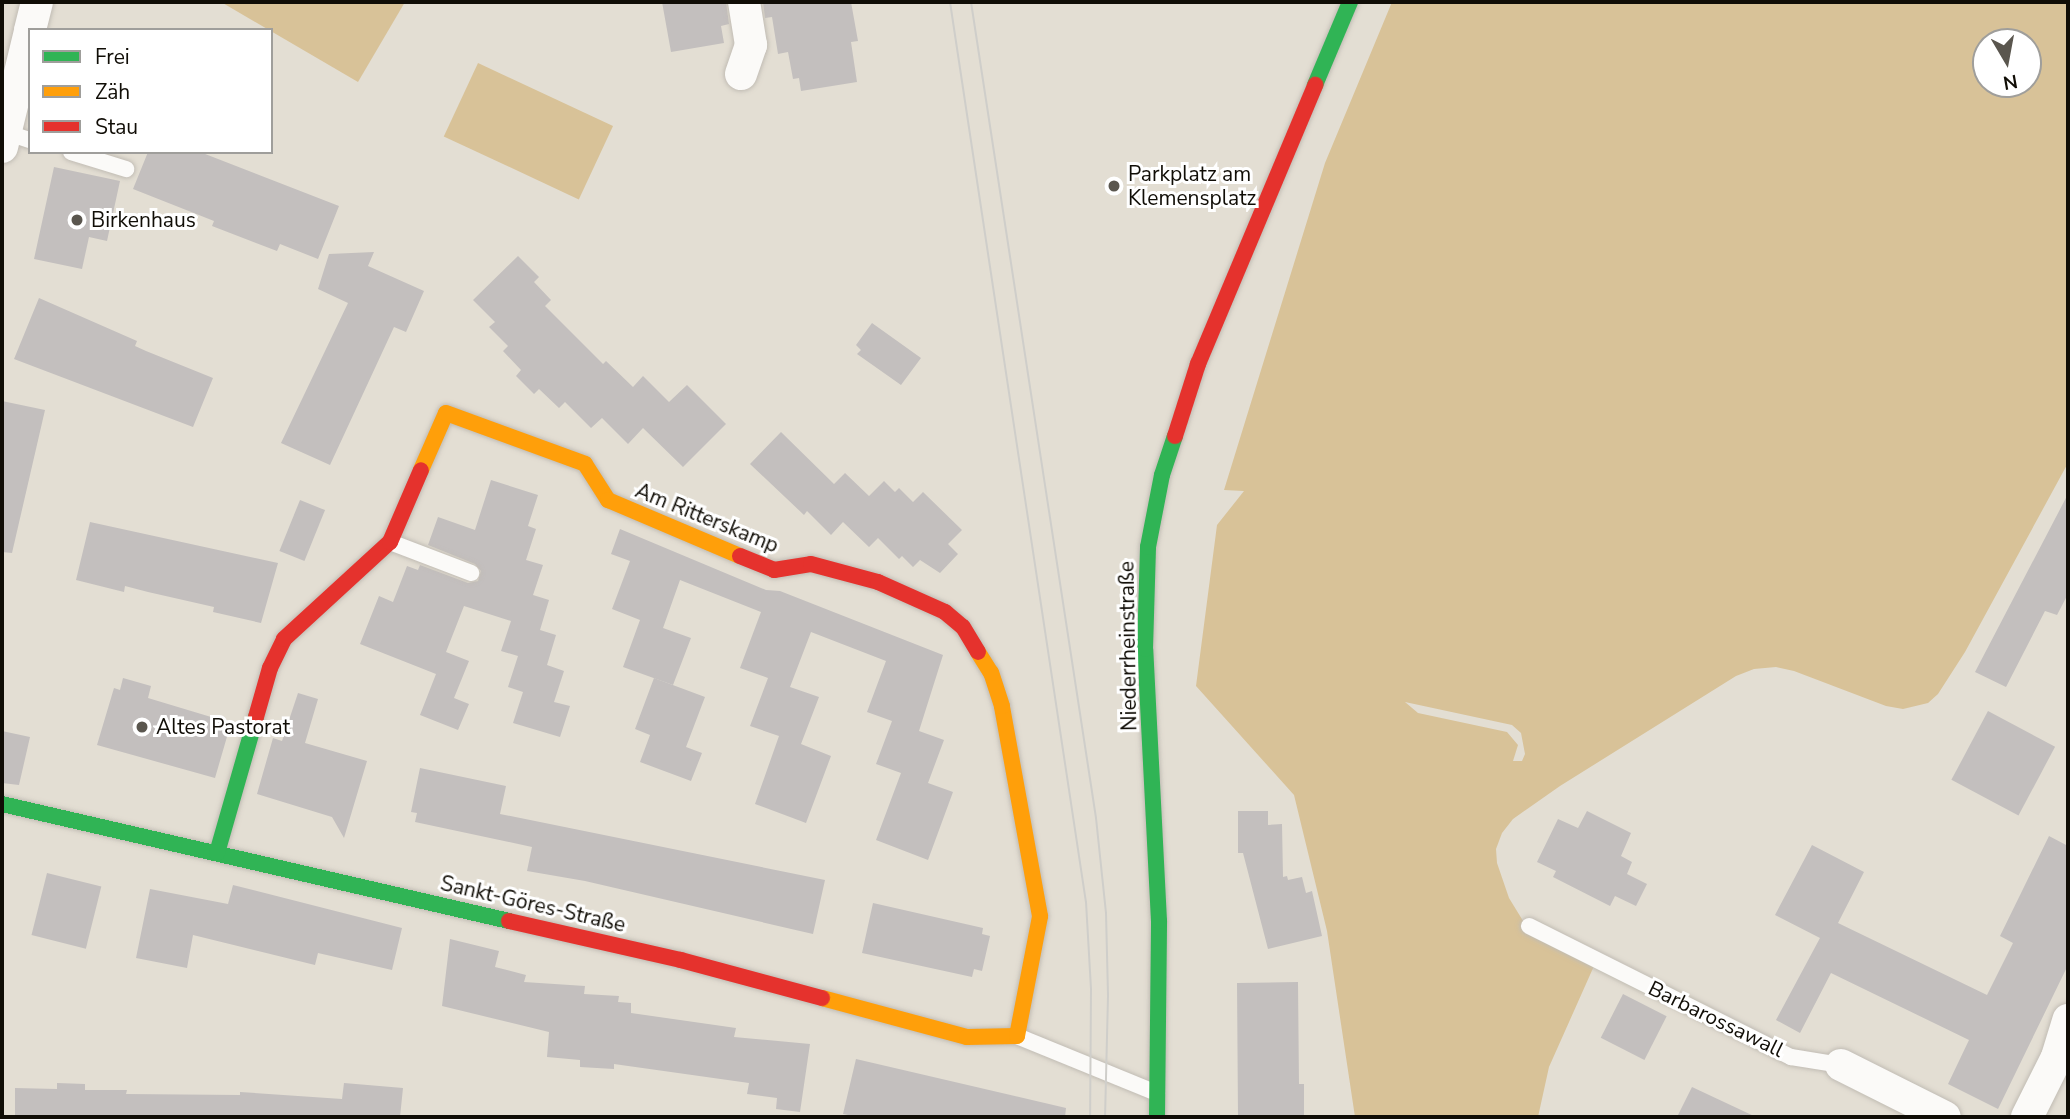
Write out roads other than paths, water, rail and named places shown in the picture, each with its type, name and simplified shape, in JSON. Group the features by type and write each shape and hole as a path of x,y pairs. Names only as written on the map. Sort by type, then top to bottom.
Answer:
{"street":[{"path":"31,28 37,2"},
{"path":"741,74 751,45 744,2"},
{"name":"Niederrheinstraße","path":"1157,1117 1159,922 1145,649 1147,547 1162,475 1198,364 1344,5"},
{"path":"9,139 28,41"},
{"name":"Am Ritterskamp","path":"216,853 270,667 284,639 311,611 390,542 446,412 585,464 607,500 774,570 811,564 878,582 945,612 963,627 977,647 1002,706 1040,916 1017,1036"},
{"name":"Sankt-Göres-Straße","path":"2,804 681,960 967,1037 1017,1036"},
{"path":"2027,1117 2057,1057 2068,1020"},
{"name":"Barbarossawall","path":"1841,1065 1945,1117"}],"lane":[{"path":"78,154 127,169"},
{"path":"390,542 471,573"},
{"name":"Barbarossawall","path":"1529,926 1791,1057 1841,1065"},
{"path":"1017,1036 1157,1093"}],"tram line":[{"path":"950,2 1086,902 1091,989 1090,1117"},
{"path":"971,2 1096,818 1106,913 1108,996 1105,1117"}],"place":[{"name":"Parkplatz am Klemensplatz","path":"1114,186"},
{"name":"Birkenhaus","path":"77,220"},
{"name":"Altes Pastorat","path":"142,727"}]}
